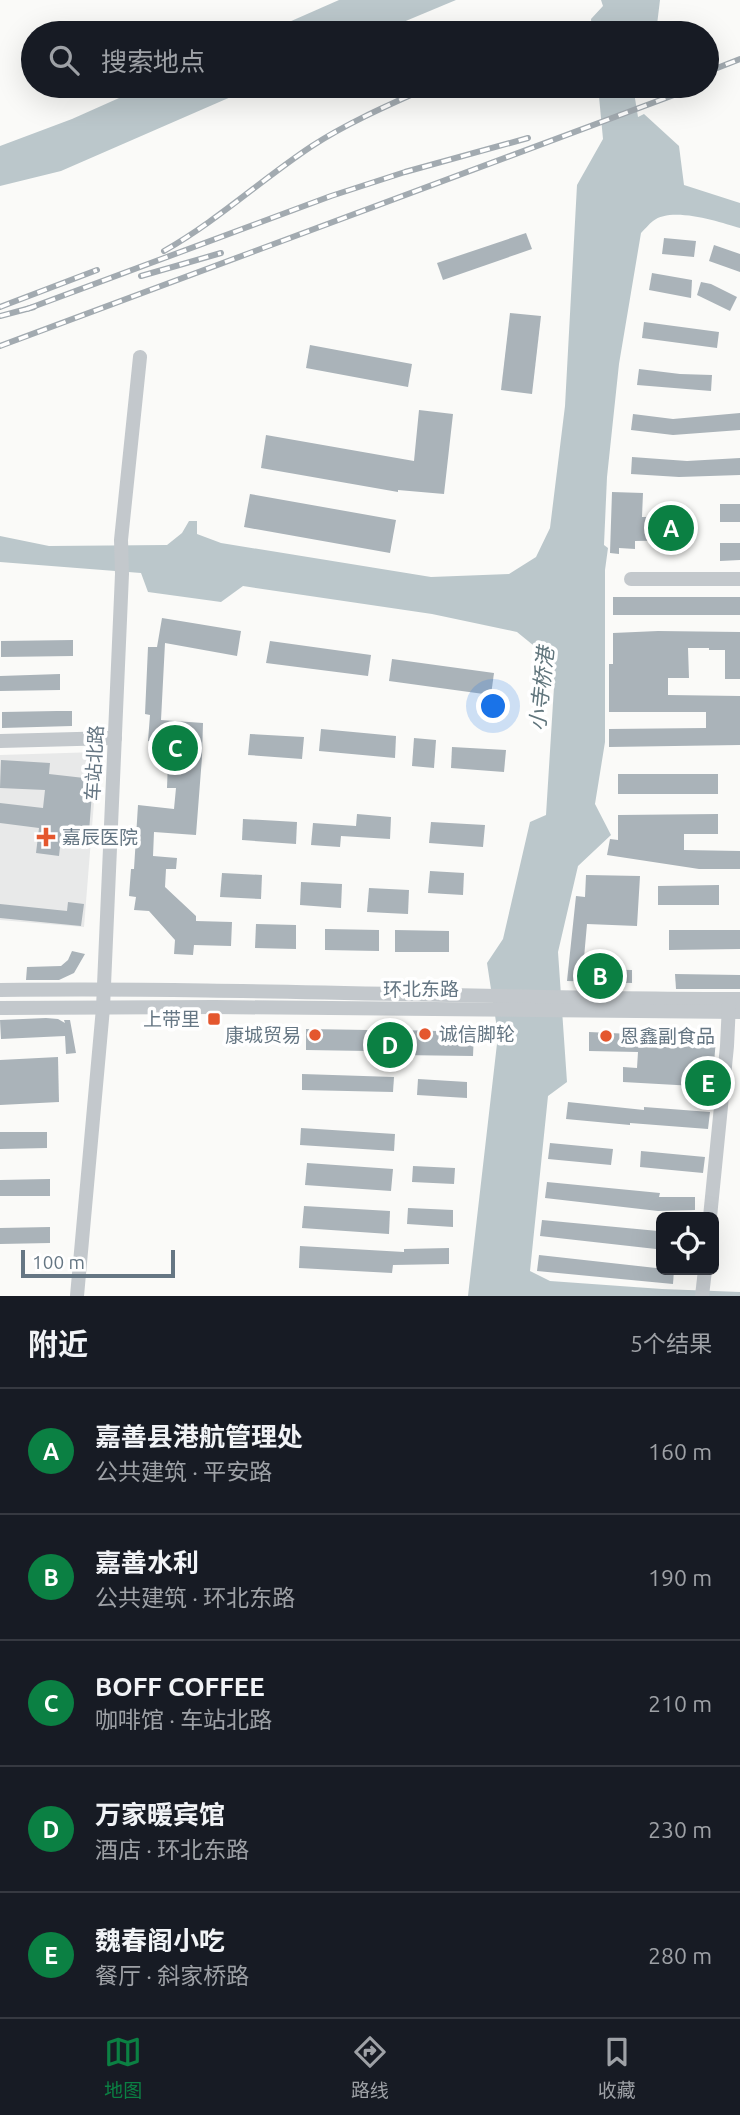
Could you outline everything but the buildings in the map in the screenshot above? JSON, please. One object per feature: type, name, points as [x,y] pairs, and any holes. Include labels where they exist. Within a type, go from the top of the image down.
[{"type":"street","name":"车站北路","points":[[77,1296],[103,1008],[122,574],[121,540],[140,357]]},
{"type":"street","points":[[631,579],[740,579]]},
{"type":"street","points":[[0,741],[115,738]]},
{"type":"street","name":"环北东路","points":[[0,990],[104,989],[465,1002],[735,1005]]},
{"type":"street","name":"环北东路","points":[[0,1008],[465,1002]]},
{"type":"street","points":[[711,1212],[735,1005]]},
{"type":"street","points":[[702,1296],[704,1275]]},
{"type":"shaded area","points":[[339,0],[456,0],[406,21],[291,21]]},
{"type":"shaded area","points":[[601,0],[660,0],[657,21],[591,21],[603,6]]},
{"type":"shaded area","points":[[119,98],[228,98],[61,171],[0,186],[0,146]]},
{"type":"shaded area","points":[[599,98],[635,98],[638,117],[644,114],[679,146],[684,185],[740,203],[740,228],[696,217],[672,215],[653,221],[641,233],[619,364],[607,477],[604,545],[608,548],[605,570],[605,742],[595,804],[611,835],[578,866],[558,952],[567,1082],[548,1096],[530,1271],[550,1281],[740,1292],[740,1296],[468,1296],[498,1035],[487,963],[503,939],[530,822],[546,815],[554,687],[544,654],[517,632],[432,614],[243,586],[221,602],[148,592],[141,573],[0,562],[0,536],[49,546],[167,545],[182,533],[189,521],[197,521],[197,534],[221,543],[431,577],[509,574],[536,557],[550,528],[565,406],[577,185],[603,139]]},
{"type":"shaded area","name":"嘉辰医院","points":[[98,752],[84,927],[0,920],[0,755]]},
{"type":"railway","points":[[719,67],[740,59]]},
{"type":"railway","points":[[164,251],[202,227],[326,137],[405,98]]},
{"type":"railway","points":[[0,346],[666,98]]},
{"type":"railway","points":[[27,309],[331,196],[405,172],[528,138]]},
{"type":"railway","points":[[141,276],[221,253]]},
{"type":"railway","points":[[0,307],[97,270]]},
{"type":"railway","points":[[0,316],[34,307]]},
{"type":"place","name":"嘉善县港航管理处","points":[[671,528]]},
{"type":"place","name":"BOFF COFFEE","points":[[175,748]]},
{"type":"place","name":"嘉辰医院","points":[[46,837]]},
{"type":"place","name":"嘉善水利","points":[[600,976]]},
{"type":"place","name":"上带里","points":[[214,1019]]},
{"type":"place","name":"诚信脚轮","points":[[425,1034]]},
{"type":"place","name":"康城贸易","points":[[315,1035]]},
{"type":"place","name":"恩鑫副食品","points":[[606,1036]]},
{"type":"place","name":"万家暖宾馆","points":[[390,1045]]},
{"type":"place","name":"魏春阁小吃","points":[[708,1083]]},
{"type":"water label","name":"小寺桥港","points":[[542,689]]}]
